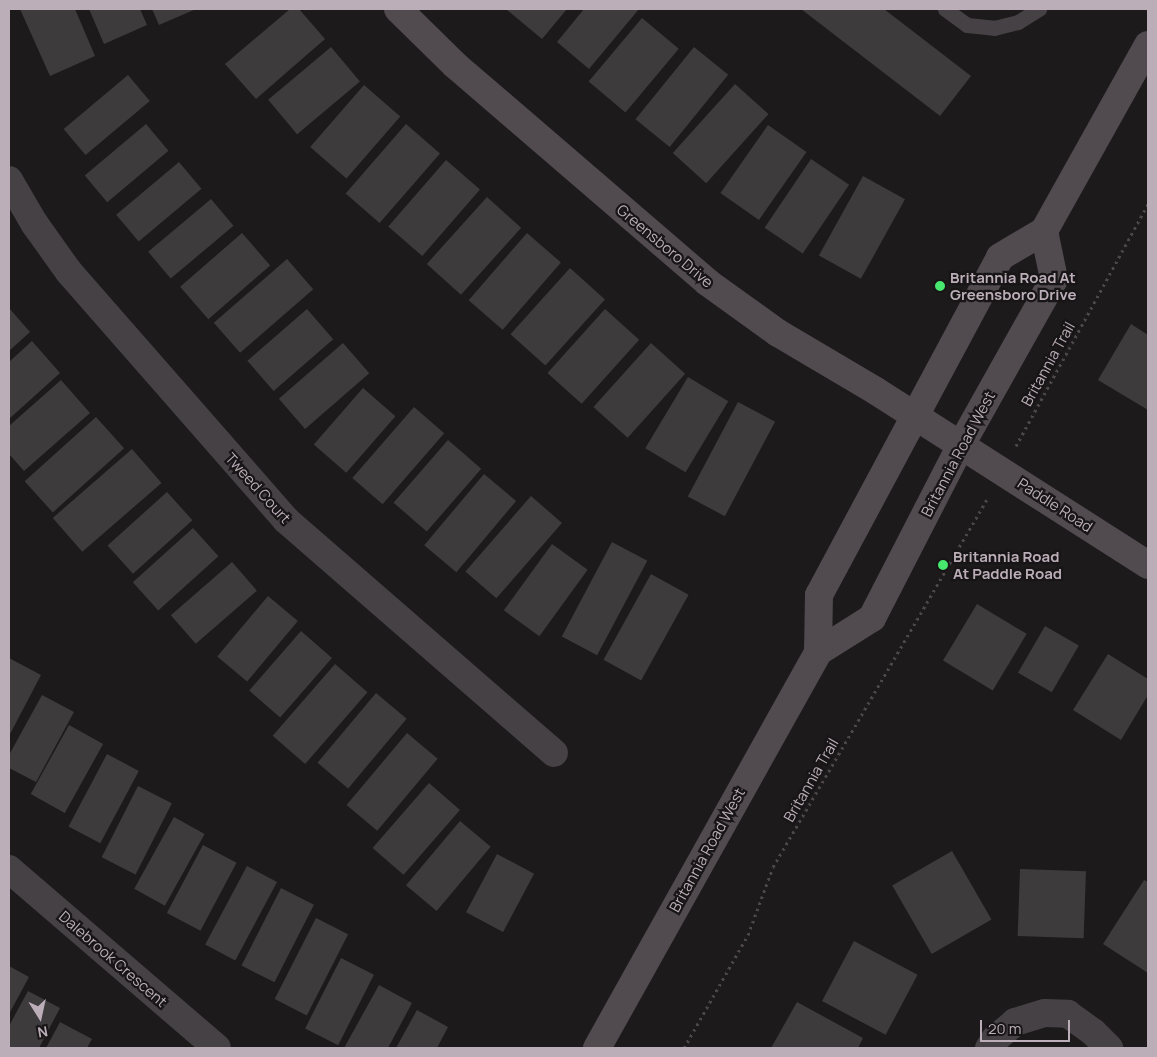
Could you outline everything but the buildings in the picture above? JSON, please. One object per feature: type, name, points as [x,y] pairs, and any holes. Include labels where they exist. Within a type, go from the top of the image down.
[{"type":"main road","name":"Greensboro Drive","points":[[398,9],[455,65],[707,282],[778,333],[961,445]]},
{"type":"main road","points":[[1044,231],[1148,45]]},
{"type":"main road","name":"Britannia Road West","points":[[597,1048],[818,652],[819,595],[1000,256],[1044,231],[1054,279],[961,445],[872,618],[818,652]]},
{"type":"main road","name":"Paddle Road","points":[[961,445],[1148,565]]},
{"type":"street","name":"Tweed Court","points":[[9,180],[34,224],[69,272],[286,520],[554,753]]},
{"type":"street","name":"Dalebrook Crescent","points":[[9,869],[217,1048]]},
{"type":"street","points":[[989,1048],[994,1039],[1015,1022],[1045,1013],[1068,1014],[1093,1032],[1109,1048]]},
{"type":"lane","points":[[945,9],[967,25],[994,28],[1018,22],[1039,9]]},
{"type":"path","name":"Britannia Trail","points":[[1025,430],[1148,204]]},
{"type":"path","name":"Britannia Trail","points":[[684,1048],[748,935],[774,867],[971,529]]},
{"type":"place","name":"Britannia Road At Greensboro Drive","points":[[940,286]]},
{"type":"place","name":"Britannia Road At Paddle Road","points":[[943,565]]}]
